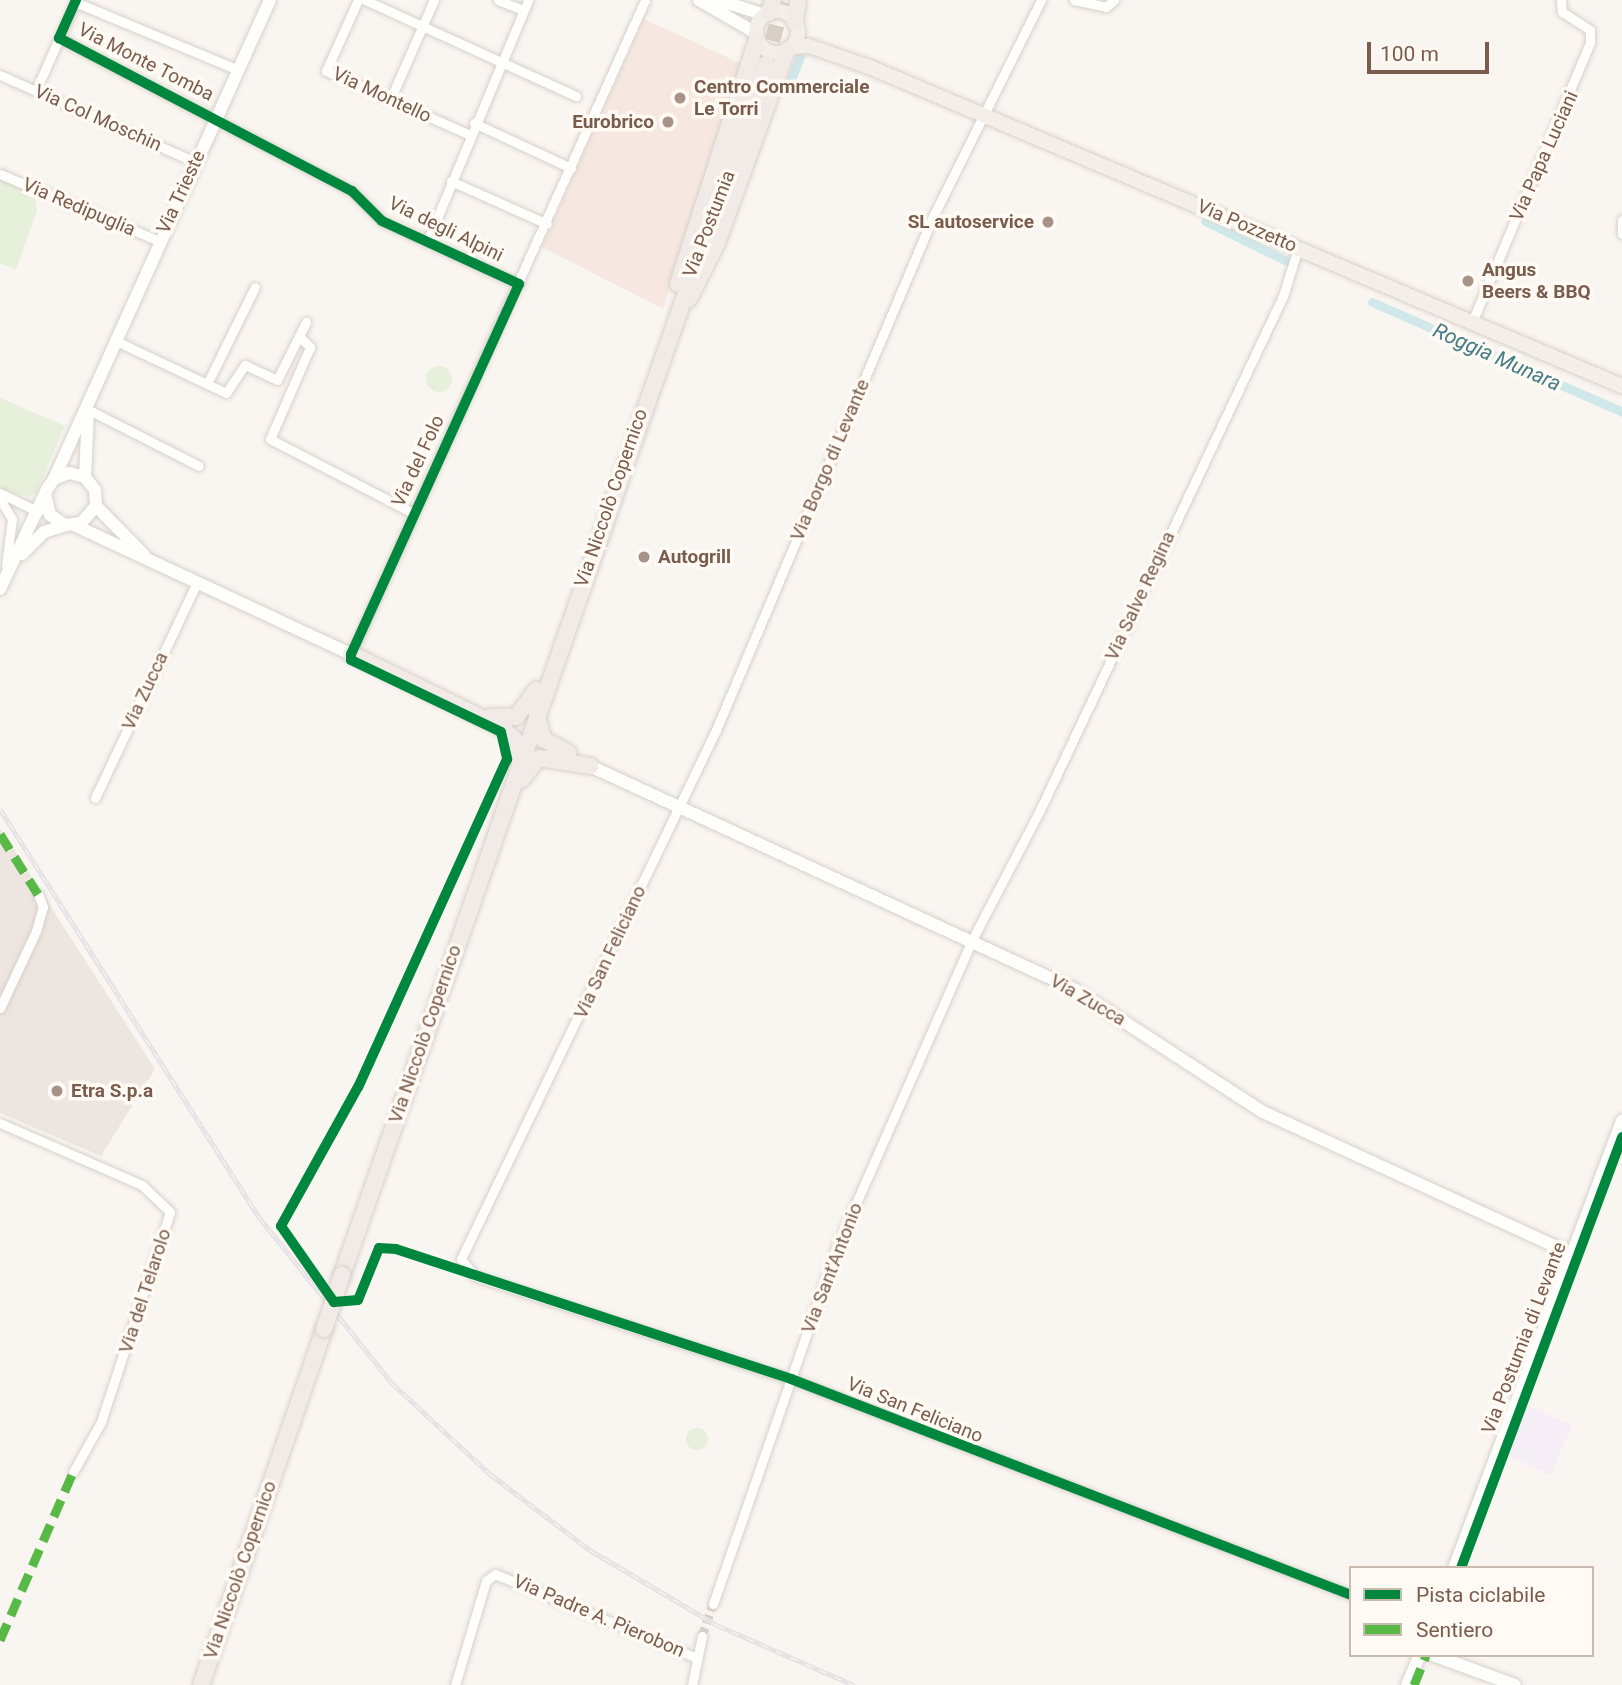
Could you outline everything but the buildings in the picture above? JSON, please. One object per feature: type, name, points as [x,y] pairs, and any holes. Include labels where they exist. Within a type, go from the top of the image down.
[{"type":"highway","points":[[795,23],[798,0]]},
{"type":"highway","points":[[658,360],[686,244],[757,36]]},
{"type":"highway","points":[[658,360],[717,243],[789,49]]},
{"type":"highway","name":"Via Postumia","points":[[650,384],[766,64]]},
{"type":"highway","name":"Via Niccolò Copernico","points":[[201,1685],[650,384]]},
{"type":"highway","points":[[478,713],[506,719],[523,712],[567,625]]},
{"type":"highway","points":[[351,654],[478,713],[512,735],[519,763]]},
{"type":"highway","points":[[539,706],[543,739],[590,766]]},
{"type":"highway","points":[[488,852],[533,761],[556,756],[590,766]]},
{"type":"main road","points":[[769,10],[780,12],[795,23],[789,49],[769,51],[757,36],[769,10]]},
{"type":"main road","name":"Via Pozzetto","points":[[795,23],[872,68]]},
{"type":"main road","name":"Via Pozzetto","points":[[789,49],[809,46],[872,68],[1622,386]]},
{"type":"street","name":"Via Trieste","points":[[1,588],[270,0]]},
{"type":"street","name":"Via Montello","points":[[358,0],[326,71],[468,134]]},
{"type":"street","points":[[365,0],[501,59],[576,96]]},
{"type":"street","points":[[390,100],[434,0]]},
{"type":"street","points":[[498,0],[523,10]]},
{"type":"street","points":[[427,242],[468,134],[528,0]]},
{"type":"street","name":"Via del Folo","points":[[351,654],[547,224],[645,0]]},
{"type":"street","name":"Via Borgo di Levante","points":[[678,805],[981,114],[1041,0]]},
{"type":"street","points":[[1074,0],[1106,7],[1114,0]]},
{"type":"street","name":"Via Papa Luciani","points":[[1472,322],[1590,42],[1590,30],[1562,12],[1561,0]]},
{"type":"street","points":[[36,90],[75,1],[238,70]]},
{"type":"street","points":[[709,1],[769,10]]},
{"type":"street","points":[[709,1],[757,36]]},
{"type":"street","name":"Via Monte Tomba","points":[[59,38],[216,118]]},
{"type":"street","name":"Via Col Moschin","points":[[0,75],[195,162]]},
{"type":"street","name":"Via degli Alpini","points":[[216,118],[352,191],[382,221],[519,284]]},
{"type":"street","points":[[474,123],[572,168]]},
{"type":"street","name":"Via Redipuglia","points":[[0,174],[159,241]]},
{"type":"street","points":[[451,181],[547,224]]},
{"type":"street","points":[[1622,220],[1622,234]]},
{"type":"street","name":"Via Salve Regina","points":[[972,940],[1283,296],[1298,247]]},
{"type":"street","points":[[207,384],[255,287]]},
{"type":"street","points":[[114,340],[227,393],[245,365],[275,381],[306,322]]},
{"type":"street","points":[[299,336],[310,347],[270,439],[413,513]]},
{"type":"street","name":"Via Trieste","points":[[85,477],[93,385]]},
{"type":"street","points":[[89,410],[199,466]]},
{"type":"street","points":[[0,493],[30,501],[69,473],[85,477],[96,506],[155,565]]},
{"type":"street","points":[[49,488],[64,524]]},
{"type":"street","points":[[0,493],[351,654]]},
{"type":"street","points":[[0,499],[12,519],[13,539],[1,588]]},
{"type":"street","points":[[1,588],[27,546],[96,506]]},
{"type":"street","name":"Via Zucca","points":[[95,798],[196,584]]},
{"type":"street","name":"Via Zucca","points":[[590,766],[1074,989],[1263,1112],[1574,1255]]},
{"type":"street","name":"Via San Feliciano","points":[[678,805],[461,1259],[475,1276],[792,1379],[1349,1594]]},
{"type":"street","points":[[0,1008],[36,931],[43,907],[38,894]]},
{"type":"street","name":"Via Sant'Antonio","points":[[713,1604],[838,1244],[972,940]]},
{"type":"street","name":"Via Postumia di Levante","points":[[1455,1566],[1574,1255],[1622,1120]]},
{"type":"street","name":"Via del Telarolo","points":[[0,1123],[142,1185],[170,1212],[101,1422],[73,1472]]},
{"type":"street","name":"Via Padre A. Pierobon","points":[[455,1685],[486,1581],[495,1574],[697,1658]]},
{"type":"street","points":[[692,1685],[702,1636]]},
{"type":"street","points":[[1407,1685],[1419,1657]]},
{"type":"street","points":[[1439,1657],[1516,1685]]},
{"type":"shaded area","points":[[644,19],[742,64],[663,309],[542,247]]},
{"type":"shaded area","points":[[0,828],[155,1069],[101,1156],[0,1113]]},
{"type":"shaded area","points":[[1525,1405],[1572,1425],[1551,1475],[1504,1455]]},
{"type":"green space","points":[[0,179],[35,195],[37,211],[16,269],[0,263]]},
{"type":"green space","points":[[439,366],[448,370],[452,379],[448,388],[439,392],[430,388],[426,379],[430,370]]},
{"type":"green space","points":[[0,398],[65,426],[36,493],[28,497],[0,488]]},
{"type":"green space","points":[[697,1428],[705,1431],[708,1439],[705,1447],[697,1450],[689,1447],[686,1439],[689,1431]]},
{"type":"waterway","name":"Roggia Munara","points":[[791,80],[801,54]]},
{"type":"waterway","name":"Roggia Munara","points":[[1205,221],[1287,261]]},
{"type":"waterway","name":"Roggia Munara","points":[[1372,302],[1622,412]]},
{"type":"tunnel","points":[[766,64],[783,1]]},
{"type":"tunnel","points":[[702,1636],[713,1604]]},
{"type":"railway","points":[[0,809],[259,1217],[392,1383],[490,1474],[590,1550],[717,1625],[854,1685]]},
{"type":"marked path","points":[[0,834],[38,894]]},
{"type":"marked path","points":[[0,1640],[73,1472]]},
{"type":"marked path","points":[[1414,1685],[1425,1657]]},
{"type":"cycle path","points":[[76,0],[59,38],[352,191],[382,221],[519,284],[351,654],[351,660],[501,732],[507,759],[358,1087],[281,1226],[334,1302],[358,1300],[379,1248],[396,1249],[791,1379],[1349,1594]]},
{"type":"cycle path","points":[[1462,1566],[1622,1137]]},
{"type":"place","name":"Centro Commerciale Le Torri","points":[[680,98]]},
{"type":"place","name":"Eurobrico","points":[[668,122]]},
{"type":"place","name":"SL autoservice","points":[[1048,222]]},
{"type":"place","name":"Angus Beers & BBQ","points":[[1468,281]]},
{"type":"place","name":"Autogrill","points":[[644,557]]},
{"type":"place","name":"Etra S.p.a","points":[[57,1091]]}]
